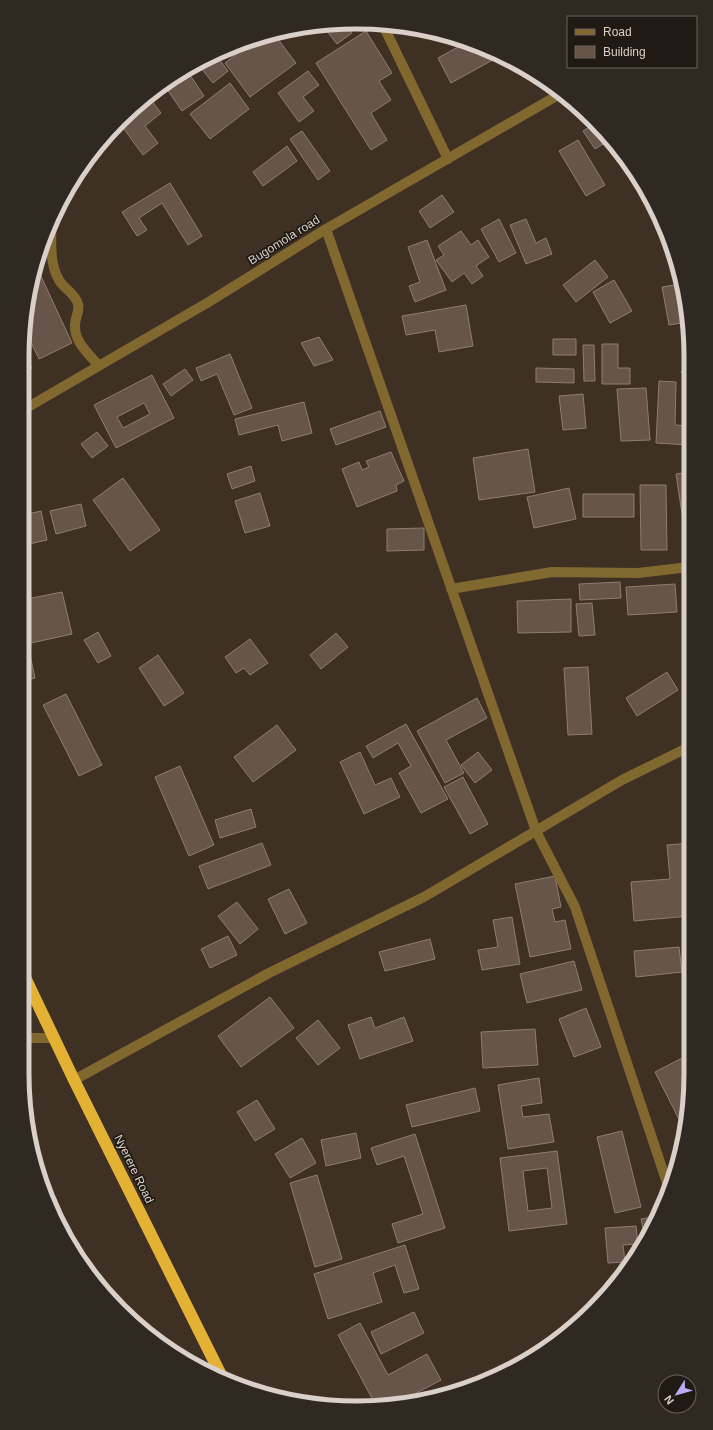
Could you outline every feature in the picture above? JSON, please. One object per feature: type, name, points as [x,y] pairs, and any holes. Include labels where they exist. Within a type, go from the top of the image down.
[{"type":"highway","name":"Nyerere Road","points":[[29,986],[217,1370]]},
{"type":"street","points":[[386,31],[448,159]]},
{"type":"street","name":"Bugomola road","points":[[29,407],[207,304],[326,229],[555,97]]},
{"type":"street","points":[[326,229],[536,831],[575,907],[666,1181]]},
{"type":"street","points":[[51,238],[54,267],[58,279],[72,293],[78,302],[79,308],[75,324],[76,336],[99,366]]},
{"type":"street","points":[[451,589],[552,572],[638,573],[684,568]]},
{"type":"street","points":[[74,1080],[269,973],[424,896],[622,780],[684,749]]},
{"type":"street","points":[[29,1038],[54,1038]]},
{"type":"building","points":[[349,29],[352,33],[337,44],[327,31]]},
{"type":"building","points":[[366,31],[392,73],[379,81],[391,100],[371,113],[387,140],[371,150],[316,63]]},
{"type":"building","points":[[278,39],[296,63],[250,97],[225,63],[243,49]]},
{"type":"building","points":[[461,46],[494,59],[451,83],[438,58]]},
{"type":"building","points":[[219,60],[228,71],[213,83],[201,69]]},
{"type":"building","points":[[308,71],[319,85],[303,97],[314,111],[299,122],[278,93]]},
{"type":"building","points":[[190,75],[204,96],[182,111],[167,90]]},
{"type":"building","points":[[230,83],[249,109],[210,139],[190,114]]},
{"type":"building","points":[[152,101],[161,113],[145,126],[158,143],[143,155],[123,127]]},
{"type":"building","points":[[590,127],[605,143],[595,149],[583,131]]},
{"type":"building","points":[[302,131],[330,171],[318,180],[290,139]]},
{"type":"building","points":[[578,140],[605,185],[586,196],[559,151]]},
{"type":"building","points":[[287,146],[297,161],[263,186],[253,172]]},
{"type":"building","points":[[170,183],[202,236],[188,245],[162,203],[139,218],[147,230],[137,236],[122,212]]},
{"type":"building","points":[[442,195],[454,212],[430,228],[419,211]]},
{"type":"building","points":[[499,219],[516,253],[499,262],[481,229]]},
{"type":"building","points":[[526,219],[536,243],[546,238],[552,254],[526,264],[510,225]]},
{"type":"building","points":[[461,231],[471,245],[478,240],[489,257],[476,266],[483,276],[472,284],[464,273],[452,282],[436,260],[444,255],[438,246]]},
{"type":"building","points":[[427,240],[446,290],[415,302],[409,286],[420,282],[408,247]]},
{"type":"building","points":[[595,260],[608,277],[576,302],[563,285]]},
{"type":"building","points":[[39,274],[72,343],[39,359],[30,340],[35,293]]},
{"type":"building","points":[[614,280],[632,311],[610,323],[593,292]]},
{"type":"building","points":[[676,285],[682,323],[669,325],[662,287]]},
{"type":"building","points":[[466,305],[473,346],[439,352],[435,330],[406,335],[402,316]]},
{"type":"building","points":[[319,337],[333,360],[314,366],[301,343]]},
{"type":"building","points":[[553,339],[576,339],[576,355],[553,355]]},
{"type":"building","points":[[602,344],[618,344],[618,368],[630,368],[630,384],[602,384]]},
{"type":"building","points":[[583,345],[594,345],[595,381],[584,381]]},
{"type":"building","points":[[230,354],[252,408],[234,415],[217,374],[201,381],[196,368]]},
{"type":"building","points":[[29,363],[32,368],[29,370]]},
{"type":"building","points":[[536,368],[574,369],[574,383],[536,382]]},
{"type":"building","points":[[185,369],[193,380],[171,396],[163,384]]},
{"type":"building","points":[[684,370],[684,377],[681,372]]},
{"type":"building","points":[[152,375],[174,418],[116,448],[94,405]],"holes":[[[144,403],[150,414],[123,428],[117,417]]]},
{"type":"building","points":[[659,381],[676,382],[675,425],[684,426],[684,445],[656,443]]},
{"type":"building","points":[[646,388],[650,440],[621,441],[617,389]]},
{"type":"building","points":[[583,394],[586,428],[563,430],[559,396]]},
{"type":"building","points":[[304,402],[312,433],[282,441],[278,425],[239,435],[235,419]]},
{"type":"building","points":[[380,411],[386,427],[336,445],[330,429]]},
{"type":"building","points":[[97,432],[108,446],[92,458],[81,444]]},
{"type":"building","points":[[528,449],[535,492],[479,500],[473,458]]},
{"type":"building","points":[[391,452],[404,481],[396,485],[397,491],[357,507],[342,469],[359,462],[362,470],[369,467],[366,461]]},
{"type":"building","points":[[251,466],[255,481],[232,489],[227,474]]},
{"type":"building","points":[[684,473],[684,527],[676,474]]},
{"type":"building","points":[[123,478],[160,530],[130,551],[93,500]]},
{"type":"building","points":[[640,485],[666,485],[667,550],[641,550]]},
{"type":"building","points":[[569,488],[576,519],[534,528],[527,497]]},
{"type":"building","points":[[260,493],[270,526],[245,533],[235,501]]},
{"type":"building","points":[[583,494],[634,494],[634,517],[583,517]]},
{"type":"building","points":[[81,504],[86,526],[56,534],[50,511]]},
{"type":"building","points":[[41,511],[47,540],[29,544],[29,514]]},
{"type":"building","points":[[424,528],[424,550],[387,551],[387,529]]},
{"type":"building","points":[[620,582],[621,598],[580,600],[579,584]]},
{"type":"building","points":[[675,584],[677,612],[628,615],[626,587]]},
{"type":"building","points":[[62,592],[72,634],[29,643],[29,599]]},
{"type":"building","points":[[571,599],[571,632],[518,633],[517,601]]},
{"type":"building","points":[[592,603],[595,635],[579,636],[576,604]]},
{"type":"building","points":[[98,632],[111,656],[98,663],[84,640]]},
{"type":"building","points":[[336,633],[348,647],[321,669],[310,655]]},
{"type":"building","points":[[250,639],[268,663],[250,675],[244,668],[236,673],[225,657]]},
{"type":"building","points":[[29,650],[35,678],[29,679]]},
{"type":"building","points":[[158,655],[184,693],[164,706],[139,668]]},
{"type":"building","points":[[588,667],[592,734],[568,735],[564,668]]},
{"type":"building","points":[[667,672],[678,690],[637,716],[626,698]]},
{"type":"building","points":[[66,694],[102,765],[79,776],[43,705]]},
{"type":"building","points":[[477,698],[487,718],[446,740],[464,773],[445,783],[417,731]]},
{"type":"building","points":[[406,724],[448,799],[421,813],[399,773],[411,766],[398,743],[373,758],[366,746]]},
{"type":"building","points":[[277,725],[296,750],[253,782],[234,757]]},
{"type":"building","points":[[360,752],[375,785],[391,778],[400,797],[364,814],[340,762]]},
{"type":"building","points":[[478,752],[492,770],[475,783],[461,765]]},
{"type":"building","points":[[180,766],[214,845],[189,856],[155,777]]},
{"type":"building","points":[[463,777],[488,824],[470,834],[444,787]]},
{"type":"building","points":[[251,809],[256,827],[220,838],[215,820]]},
{"type":"building","points":[[262,843],[271,865],[208,889],[199,866]]},
{"type":"building","points":[[684,844],[684,917],[634,921],[631,882],[670,879],[667,845]]},
{"type":"building","points":[[555,876],[561,907],[552,909],[555,922],[565,920],[571,949],[530,957],[515,884]]},
{"type":"building","points":[[289,889],[307,923],[285,934],[268,899]]},
{"type":"building","points":[[237,902],[258,929],[240,944],[218,916]]},
{"type":"building","points":[[512,917],[520,964],[482,970],[478,950],[498,947],[493,920]]},
{"type":"building","points":[[228,936],[237,955],[210,968],[201,949]]},
{"type":"building","points":[[430,939],[435,959],[385,971],[379,952]]},
{"type":"building","points":[[679,947],[682,972],[636,977],[634,951]]},
{"type":"building","points":[[574,961],[582,990],[527,1003],[520,974]]},
{"type":"building","points":[[270,997],[294,1028],[241,1067],[218,1036]]},
{"type":"building","points":[[586,1008],[601,1047],[574,1057],[559,1019]]},
{"type":"building","points":[[371,1017],[375,1028],[404,1017],[413,1041],[360,1059],[348,1025]]},
{"type":"building","points":[[318,1020],[340,1048],[318,1065],[296,1038]]},
{"type":"building","points":[[535,1029],[538,1065],[483,1068],[481,1032]]},
{"type":"building","points":[[684,1057],[683,1095],[680,1122],[655,1072]]},
{"type":"building","points":[[539,1078],[542,1103],[521,1106],[523,1117],[549,1114],[554,1142],[508,1149],[498,1085]]},
{"type":"building","points":[[475,1088],[480,1111],[412,1127],[406,1105]]},
{"type":"building","points":[[257,1100],[275,1129],[255,1141],[237,1112]]},
{"type":"building","points":[[622,1131],[641,1207],[615,1213],[597,1137]]},
{"type":"building","points":[[356,1133],[361,1158],[326,1166],[321,1140]]},
{"type":"building","points":[[415,1134],[445,1228],[398,1243],[392,1224],[423,1214],[404,1156],[377,1165],[371,1148]]},
{"type":"building","points":[[302,1138],[316,1163],[290,1178],[275,1154]]},
{"type":"building","points":[[557,1151],[567,1224],[509,1231],[500,1158]],"holes":[[[547,1168],[552,1208],[528,1211],[523,1171]]]},
{"type":"building","points":[[317,1175],[342,1259],[315,1267],[290,1183]]},
{"type":"building","points":[[650,1217],[643,1230],[641,1219]]},
{"type":"building","points":[[636,1226],[638,1241],[636,1244],[623,1245],[624,1262],[608,1263],[605,1228]]},
{"type":"building","points":[[405,1245],[419,1289],[404,1293],[395,1265],[373,1273],[382,1302],[328,1319],[314,1274]]},
{"type":"building","points":[[414,1312],[424,1333],[381,1354],[371,1332]]},
{"type":"building","points":[[360,1323],[388,1375],[427,1354],[441,1380],[410,1396],[373,1400],[338,1335]]}]
